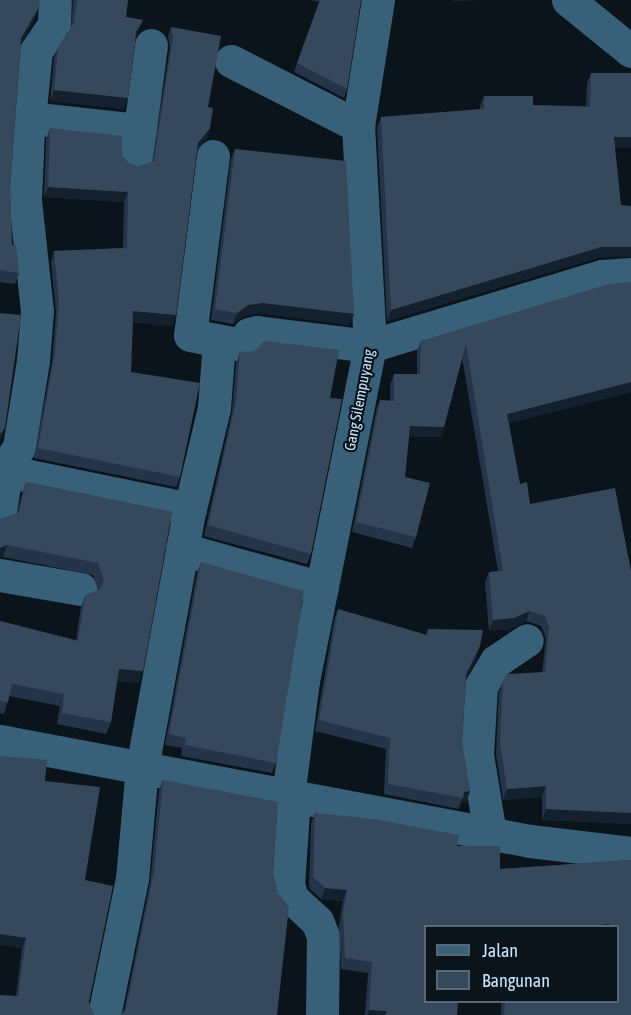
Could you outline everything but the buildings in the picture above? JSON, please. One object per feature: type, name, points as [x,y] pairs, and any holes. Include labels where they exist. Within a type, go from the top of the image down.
[{"type":"street","points":[[0,512],[2,468],[10,461],[19,447],[33,361],[37,311],[12,200],[29,118],[36,51],[54,24],[55,0]]},
{"type":"street","name":"Gang Silempuyang","points":[[322,1015],[323,936],[317,921],[292,898],[288,884],[291,796],[303,681],[370,346],[358,126],[378,0]]},
{"type":"street","points":[[568,0],[631,51]]},
{"type":"street","points":[[29,118],[138,145],[151,45]]},
{"type":"street","points":[[231,61],[358,126]]},
{"type":"street","points":[[213,156],[190,335],[242,345],[249,334],[257,332],[370,346],[602,276],[631,274]]},
{"type":"street","points":[[104,1015],[132,879],[142,768],[190,509],[214,408],[219,341]]},
{"type":"street","points":[[2,468],[190,509]]},
{"type":"street","points":[[182,549],[322,588]]},
{"type":"street","points":[[0,575],[81,589]]},
{"type":"street","points":[[489,834],[477,755],[481,686],[496,661],[527,640]]},
{"type":"street","points":[[0,741],[489,834],[631,854]]}]
